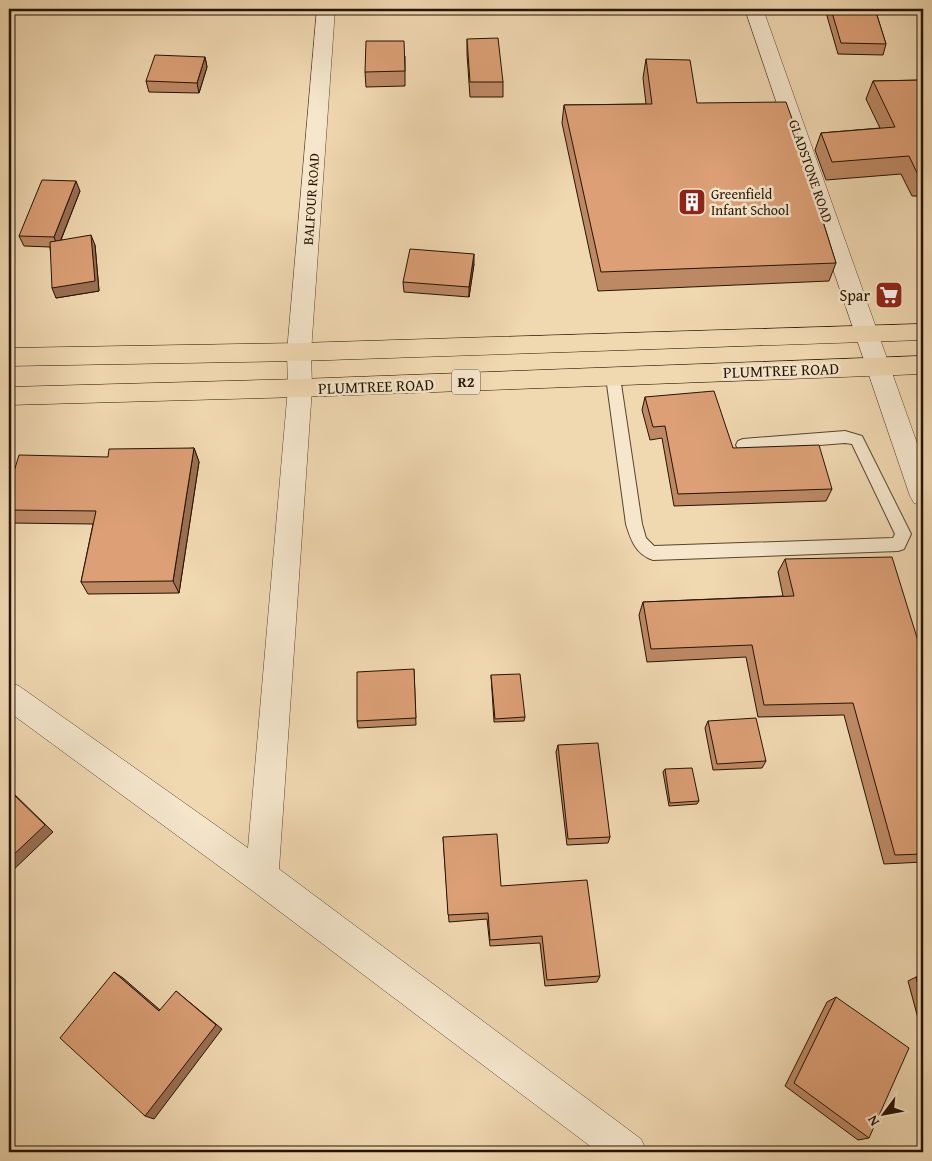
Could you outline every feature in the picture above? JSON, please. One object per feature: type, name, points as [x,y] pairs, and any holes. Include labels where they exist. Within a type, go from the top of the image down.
[{"type":"highway","name":"PLUMTREE ROAD","points":[[9,357],[299,352],[923,332]]},
{"type":"highway","name":"PLUMTREE ROAD","points":[[9,396],[300,388],[923,365]]},
{"type":"street","name":"BALFOUR ROAD","points":[[262,877],[300,388],[299,352],[326,9]]},
{"type":"street","name":"GLADSTONE ROAD","points":[[754,9],[923,496]]},
{"type":"street","points":[[9,695],[262,877],[628,1152]]},
{"type":"lane","points":[[613,377],[634,524],[638,539],[645,550],[653,552],[898,544],[903,534],[857,440],[845,437],[743,445]]},
{"type":"building","points":[[831,9],[875,9],[886,44],[841,43]]},
{"type":"building","points":[[498,38],[503,82],[470,82],[467,39]]},
{"type":"building","points":[[366,41],[404,41],[405,71],[365,72]]},
{"type":"building","points":[[155,55],[205,57],[197,83],[146,81]]},
{"type":"building","name":"Greenfield Infant School","points":[[646,59],[690,60],[697,103],[786,102],[808,163],[805,164],[836,263],[601,272],[564,105],[652,104]]},
{"type":"building","points":[[923,80],[923,179],[920,179],[909,156],[832,162],[821,133],[895,127],[873,81]]},
{"type":"building","points":[[42,180],[76,181],[54,237],[19,236]]},
{"type":"building","points":[[91,235],[95,281],[52,288],[50,242]]},
{"type":"building","points":[[410,249],[474,254],[469,287],[403,282]]},
{"type":"building","points":[[714,391],[733,448],[819,445],[832,489],[678,494],[665,426],[653,427],[645,397]]},
{"type":"building","points":[[194,448],[173,581],[81,582],[96,511],[9,510],[9,488],[19,455],[108,457],[109,449]]},
{"type":"building","points":[[892,557],[923,657],[923,854],[895,855],[853,703],[764,705],[752,645],[651,649],[643,602],[794,596],[785,559]]},
{"type":"building","points":[[414,669],[416,718],[357,721],[357,672]]},
{"type":"building","points":[[520,674],[525,717],[495,719],[491,675]]},
{"type":"building","points":[[756,718],[766,761],[717,764],[708,721]]},
{"type":"building","points":[[598,743],[610,837],[568,839],[558,745]]},
{"type":"building","points":[[692,768],[699,801],[670,803],[665,769]]},
{"type":"building","points":[[9,790],[45,825],[9,859]]},
{"type":"building","points":[[497,834],[501,886],[587,880],[600,976],[547,980],[542,936],[490,940],[488,913],[448,915],[443,837]]},
{"type":"building","points":[[114,972],[159,1011],[176,991],[216,1025],[145,1116],[60,1038]]},
{"type":"building","points":[[916,977],[923,977],[923,1005]]},
{"type":"building","points":[[836,997],[909,1048],[869,1138],[794,1083]]},
{"type":"place","name":"Greenfield Infant School","points":[[692,202]]},
{"type":"place","name":"Spar","points":[[889,295]]}]
